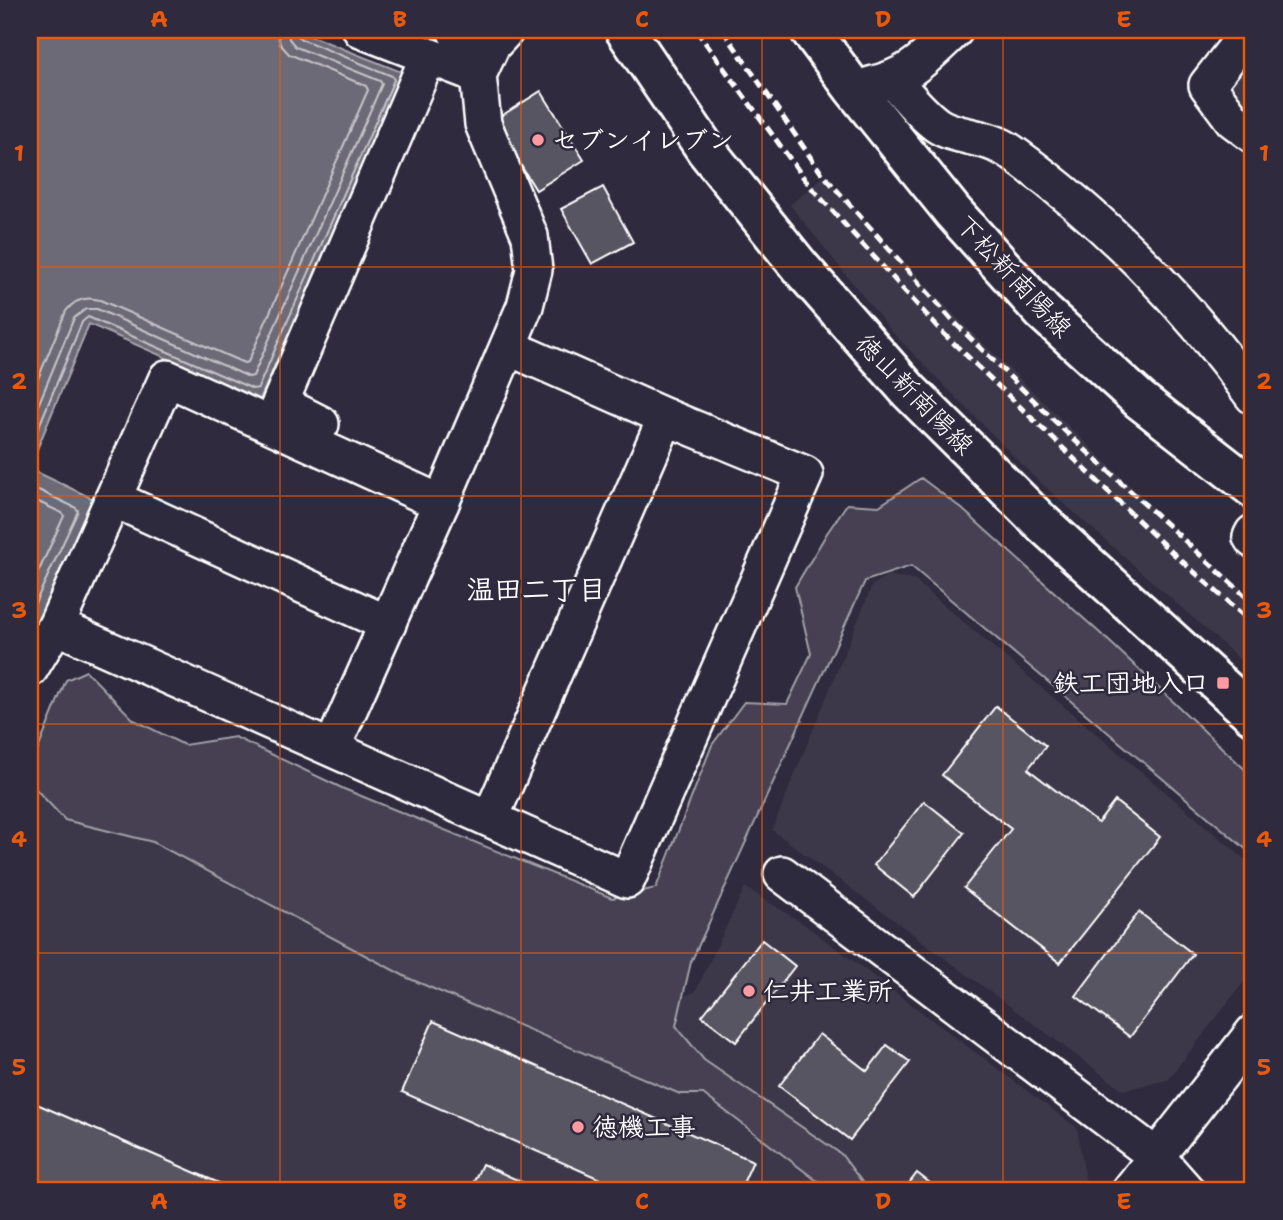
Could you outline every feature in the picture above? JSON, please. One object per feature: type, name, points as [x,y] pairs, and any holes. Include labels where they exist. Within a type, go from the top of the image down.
[{"type":"main road","name":"徳山新南陽線","points":[[625,30],[706,150],[800,267],[909,391],[1041,522],[1253,715]]},
{"type":"main road","name":"下松新南陽線","points":[[810,30],[853,89],[953,212],[1044,312],[1140,400],[1253,488]]},
{"type":"street","points":[[361,30],[478,75]]},
{"type":"street","points":[[332,748],[508,347],[525,306],[534,270],[530,236],[483,124],[478,75],[455,30]]},
{"type":"street","points":[[478,75],[492,45],[506,30]]},
{"type":"street","points":[[853,89],[892,79],[912,70],[955,30]]},
{"type":"street","points":[[1250,30],[1207,85],[1233,120],[1253,135]]},
{"type":"street","points":[[335,453],[342,435],[280,404],[428,57]]},
{"type":"street","points":[[892,79],[938,125],[1002,145],[1043,175],[1111,233],[1231,364],[1253,396]]},
{"type":"street","points":[[55,626],[627,880],[805,474],[666,417],[508,347]]},
{"type":"street","points":[[30,669],[55,626],[167,378],[441,502]]},
{"type":"street","points":[[490,819],[666,417]]},
{"type":"street","points":[[114,499],[388,624]]},
{"type":"street","points":[[1253,533],[1253,540]]},
{"type":"street","points":[[782,874],[1156,1156],[1186,1190]]},
{"type":"street","points":[[1130,1190],[1253,1033]]},
{"type":"shaded area","points":[[1253,46],[1253,117],[1221,85]]},
{"type":"shaded area","points":[[824,176],[961,322],[1178,532],[1253,598],[1253,671],[1034,477],[892,332],[790,205]]},
{"type":"shaded area","points":[[921,478],[961,508],[1111,643],[1253,777],[1253,855],[911,566],[865,581],[691,962],[676,1026],[704,1060],[841,1154],[868,1190],[829,1190],[703,1094],[680,1094],[408,978],[153,842],[65,820],[30,783],[30,769],[66,680],[86,671],[134,720],[184,745],[235,737],[344,789],[612,898],[656,888],[712,745],[744,702],[787,704],[811,654],[795,587],[827,533],[847,504],[879,506]]},
{"type":"shaded area","points":[[888,575],[914,580],[1253,866],[1253,970],[1168,1080],[1123,1090],[772,830],[872,586]]},
{"type":"shaded area","points":[[30,730],[678,998],[695,992],[745,887],[805,925],[1077,1128],[1087,1190],[30,1190]]},
{"type":"water","points":[[30,30],[296,30],[404,73],[260,399],[89,324],[30,466]]},
{"type":"water","points":[[30,469],[100,502],[30,651]]},
{"type":"building","name":"セブンイレブン","points":[[541,91],[584,160],[536,190],[493,121]]},
{"type":"building","points":[[603,187],[633,242],[592,264],[561,209]]},
{"type":"building","points":[[996,706],[1046,746],[1028,769],[1098,823],[1115,801],[1160,837],[1060,963],[964,888],[1011,829],[942,775]]},
{"type":"building","points":[[924,801],[964,833],[914,897],[874,865]]},
{"type":"building","points":[[1139,912],[1193,954],[1130,1037],[1076,996]]},
{"type":"building","name":"仁井工業所","points":[[762,940],[795,966],[736,1042],[702,1016]]},
{"type":"building","name":"徳機工事","points":[[433,1021],[753,1161],[740,1190],[625,1190],[402,1092]]},
{"type":"building","points":[[819,1034],[867,1071],[887,1045],[910,1062],[850,1140],[779,1086]]},
{"type":"building","points":[[30,1101],[235,1190],[30,1190]]},
{"type":"building","points":[[482,1164],[539,1190],[470,1190]]},
{"type":"building","points":[[917,1173],[939,1190],[904,1190]]},
{"type":"railway","points":[[696,30],[809,185],[941,331],[1166,547],[1253,624]]},
{"type":"railway","points":[[723,30],[820,171],[952,320],[1069,435],[1253,603]]},
{"type":"place","name":"セブンイレブン","points":[[538,140]]},
{"type":"place","name":"鉄工団地入口","points":[[1223,683]]},
{"type":"place","name":"仁井工業所","points":[[749,991]]},
{"type":"place","name":"徳機工事","points":[[578,1127]]},
{"type":"district","name":"温田二丁目","points":[[536,589]]}]
